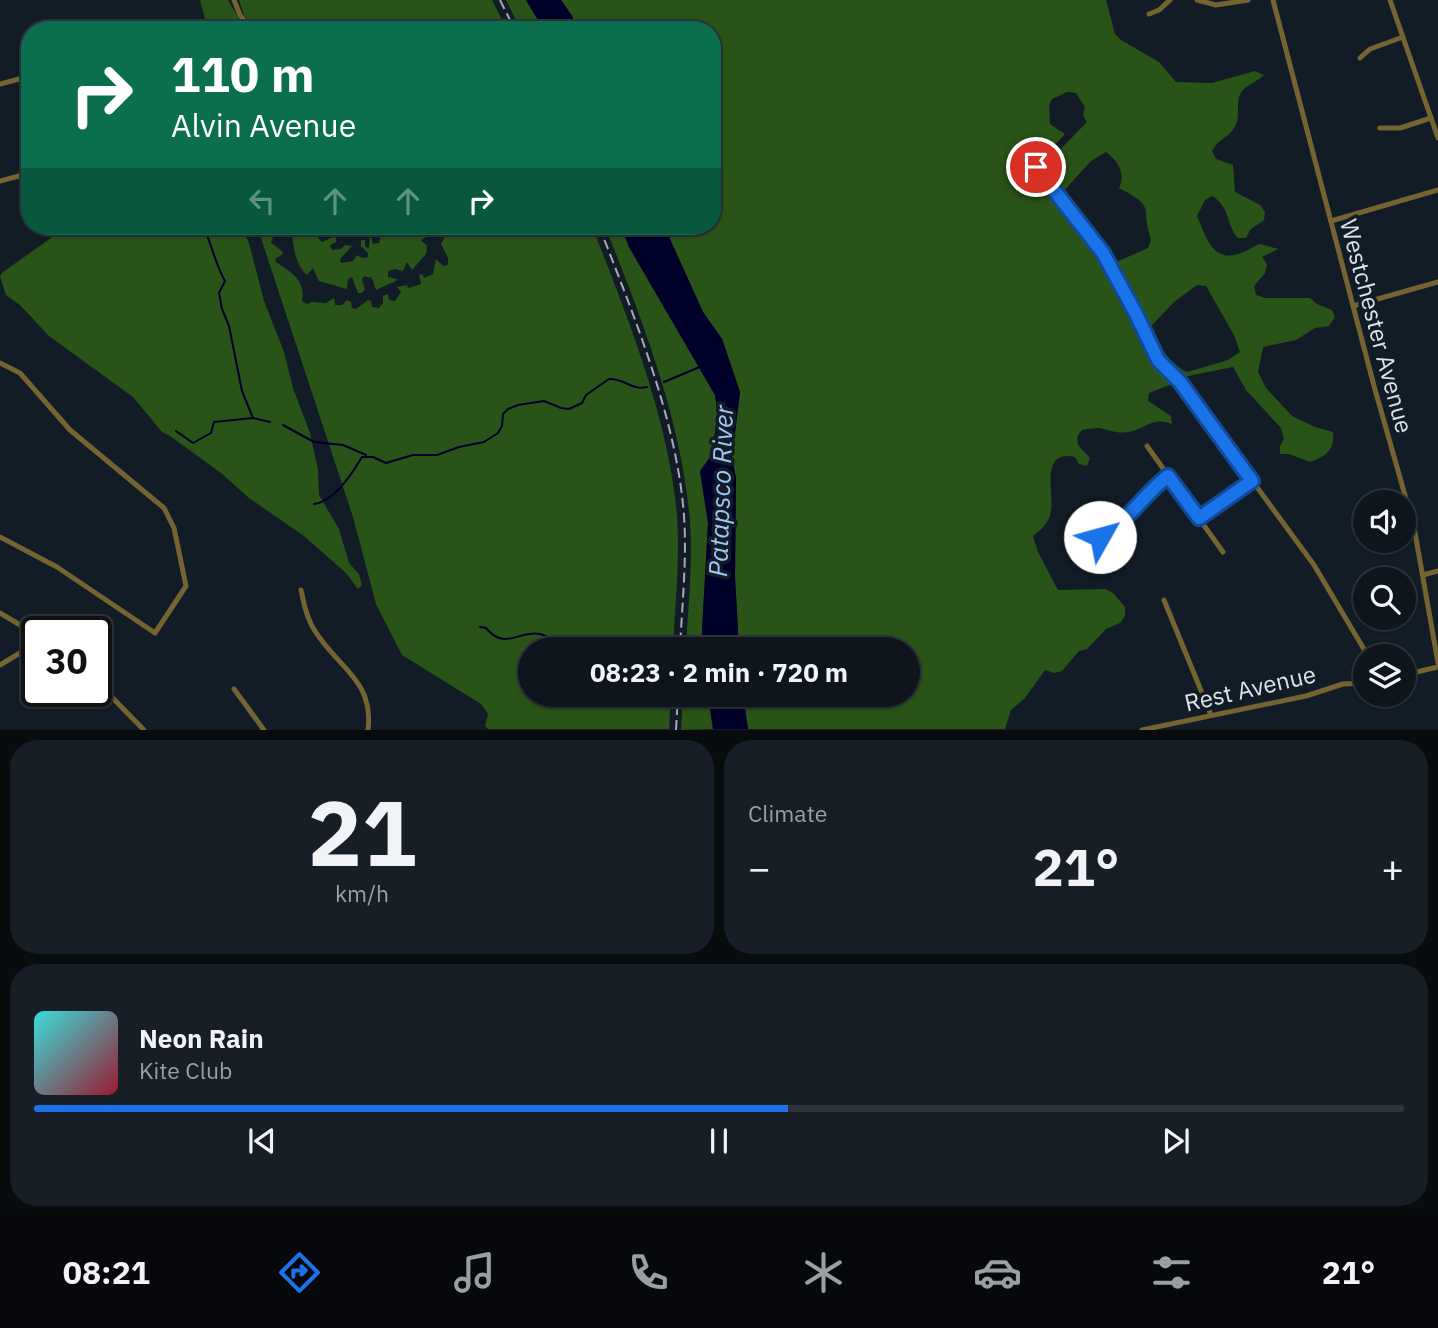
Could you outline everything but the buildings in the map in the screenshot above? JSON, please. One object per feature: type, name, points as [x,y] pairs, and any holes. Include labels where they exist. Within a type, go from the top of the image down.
[{"type":"street","points":[[234,0],[245,21]]},
{"type":"street","points":[[1149,14],[1160,10],[1170,0]]},
{"type":"street","points":[[1197,0],[1226,5],[1248,0]]},
{"type":"street","name":"Westchester Avenue","points":[[1273,0],[1405,492],[1423,575],[1438,665]]},
{"type":"street","points":[[1390,0],[1438,138]]},
{"type":"street","points":[[1360,58],[1370,49],[1403,37]]},
{"type":"street","points":[[0,84],[21,78]]},
{"type":"street","points":[[1380,128],[1393,130],[1431,118]]},
{"type":"street","points":[[1036,167],[1103,253],[1158,360],[1180,382],[1314,565],[1361,644]]},
{"type":"street","points":[[0,181],[21,175]]},
{"type":"street","points":[[1331,220],[1438,190]]},
{"type":"street","points":[[1353,306],[1438,282]]},
{"type":"street","points":[[0,363],[20,373],[70,430],[158,501],[170,517],[186,574],[186,586],[155,633],[57,567],[0,537]]},
{"type":"street","points":[[1147,446],[1223,552]]},
{"type":"street","points":[[1100,537],[1108,528],[1125,518],[1150,490],[1168,476]]},
{"type":"street","points":[[1199,518],[1252,481]]},
{"type":"street","points":[[1423,575],[1438,571]]},
{"type":"street","points":[[301,590],[307,615],[316,633],[365,692],[369,712],[368,730]]},
{"type":"street","points":[[1164,600],[1211,715]]},
{"type":"street","points":[[0,613],[21,625]]},
{"type":"street","points":[[0,665],[21,652]]},
{"type":"street","points":[[1416,671],[1438,665]]},
{"type":"street","name":"Rest Avenue","points":[[1142,730],[1306,696],[1353,683]]},
{"type":"street","points":[[234,688],[264,730]]},
{"type":"street","points":[[112,697],[144,730]]},
{"type":"green space","points":[[200,0],[228,0],[241,21],[206,21]]},
{"type":"green space","points":[[239,0],[492,0],[502,21],[249,21]]},
{"type":"green space","points":[[506,0],[526,0],[539,21],[516,21]]},
{"type":"green space","points":[[561,0],[1106,0],[1115,34],[1159,62],[1176,82],[1212,83],[1255,71],[1264,75],[1242,91],[1238,100],[1236,124],[1212,151],[1216,159],[1233,165],[1235,192],[1260,205],[1265,212],[1264,220],[1250,230],[1246,238],[1238,238],[1222,205],[1212,196],[1205,200],[1197,216],[1211,245],[1222,254],[1238,254],[1260,244],[1278,249],[1262,257],[1267,264],[1265,273],[1254,286],[1256,295],[1265,298],[1310,298],[1332,310],[1335,317],[1329,326],[1315,328],[1296,340],[1263,347],[1258,372],[1266,388],[1292,416],[1333,432],[1331,448],[1325,455],[1310,462],[1289,454],[1280,454],[1284,439],[1281,428],[1246,390],[1233,367],[1183,377],[1175,373],[1157,353],[1114,263],[1148,248],[1151,240],[1145,208],[1119,188],[1122,177],[1120,168],[1106,152],[1091,161],[1061,194],[1043,167],[1087,122],[1083,115],[1085,107],[1076,93],[1067,92],[1052,99],[1049,106],[1050,124],[1065,134],[1032,169],[1085,233],[1117,283],[1152,357],[1170,376],[1172,384],[1149,393],[1148,401],[1171,416],[1172,424],[1160,421],[1124,432],[1099,428],[1082,430],[1077,437],[1078,445],[1090,458],[1087,466],[1079,464],[1075,457],[1064,456],[1056,460],[1052,467],[1050,515],[1043,527],[1033,536],[1038,552],[1058,590],[1105,589],[1113,593],[1125,607],[1125,616],[1120,623],[1106,629],[1087,649],[1079,651],[1062,671],[1054,673],[1045,670],[1025,698],[1011,710],[1005,729],[748,729],[745,707],[920,707],[920,637],[738,637],[735,577],[736,479],[732,457],[740,392],[722,339],[703,312],[668,235],[721,235],[721,21],[574,21]],"holes":[[[1197,285],[1206,286],[1234,335],[1240,352],[1228,360],[1187,372],[1165,353],[1151,326],[1174,302]]]},
{"type":"green space","points":[[54,235],[245,235],[264,301],[284,352],[293,388],[310,433],[318,470],[319,495],[339,529],[349,563],[359,574],[362,585],[358,589],[346,573],[304,536],[162,432],[133,397],[49,336],[20,305],[6,295],[0,276],[3,272]]},
{"type":"green space","points":[[260,235],[276,235],[271,243],[283,254],[275,259],[276,262],[292,273],[299,282],[302,287],[302,301],[307,304],[326,303],[334,298],[335,305],[342,305],[347,300],[351,302],[352,308],[356,309],[368,300],[371,301],[372,307],[379,308],[383,303],[383,296],[388,294],[389,300],[395,301],[401,292],[397,287],[407,285],[408,288],[421,284],[419,274],[424,278],[433,274],[436,259],[443,266],[448,265],[448,258],[441,244],[446,235],[595,235],[645,368],[665,442],[677,516],[674,637],[518,637],[518,707],[670,707],[669,729],[488,729],[485,726],[488,714],[481,704],[402,655],[376,604],[353,517]]},
{"type":"green space","points":[[292,235],[319,235],[318,238],[322,242],[336,238],[336,242],[330,245],[332,250],[341,249],[345,245],[352,246],[340,259],[341,263],[353,261],[357,255],[368,257],[368,253],[361,246],[361,240],[365,240],[365,246],[369,249],[370,235],[373,244],[379,243],[379,235],[426,235],[421,240],[427,246],[426,254],[412,270],[407,262],[403,271],[388,271],[388,277],[397,279],[396,281],[376,290],[372,278],[364,276],[362,280],[365,289],[358,293],[352,277],[348,279],[347,289],[319,281],[313,268],[307,275],[297,259]]},
{"type":"green space","points":[[608,235],[624,235],[715,395],[718,415],[711,456],[700,471],[708,523],[702,637],[687,637],[691,563],[689,511],[677,438],[657,366]]},
{"type":"green space","points":[[682,707],[710,707],[713,729],[681,730]]},
{"type":"water","points":[[526,0],[561,0],[574,21],[539,21]]},
{"type":"water","name":"Patapsco River","points":[[624,235],[668,235],[703,312],[722,339],[740,392],[732,457],[736,478],[735,577],[738,637],[702,637],[708,523],[700,471],[711,456],[718,415],[715,395]]},
{"type":"water","points":[[710,707],[745,707],[748,729],[713,729]]},
{"type":"waterway","points":[[207,235],[225,281],[219,293],[222,309],[229,326],[242,391],[253,418]]},
{"type":"waterway","points":[[664,382],[702,366]]},
{"type":"waterway","points":[[314,504],[335,493],[362,457],[373,457],[386,463],[413,455],[437,455],[484,442],[498,433],[503,414],[508,409],[544,401],[569,409],[582,403],[586,395],[609,379],[647,387]]},
{"type":"waterway","points":[[176,431],[193,443],[211,433],[214,422],[253,418],[270,422]]},
{"type":"waterway","points":[[283,425],[314,442],[343,445],[366,455]]},
{"type":"waterway","points":[[480,627],[506,639],[532,634],[548,637]]},
{"type":"railway","points":[[500,0],[510,21]]},
{"type":"railway","points":[[602,235],[652,369],[673,443],[684,516],[681,637]]},
{"type":"railway","points":[[676,730],[677,707]]},
{"type":"route","points":[[1036,167],[1103,253],[1158,360],[1180,382],[1252,481],[1199,518],[1168,476],[1150,490],[1125,518],[1108,528],[1100,537]]}]
